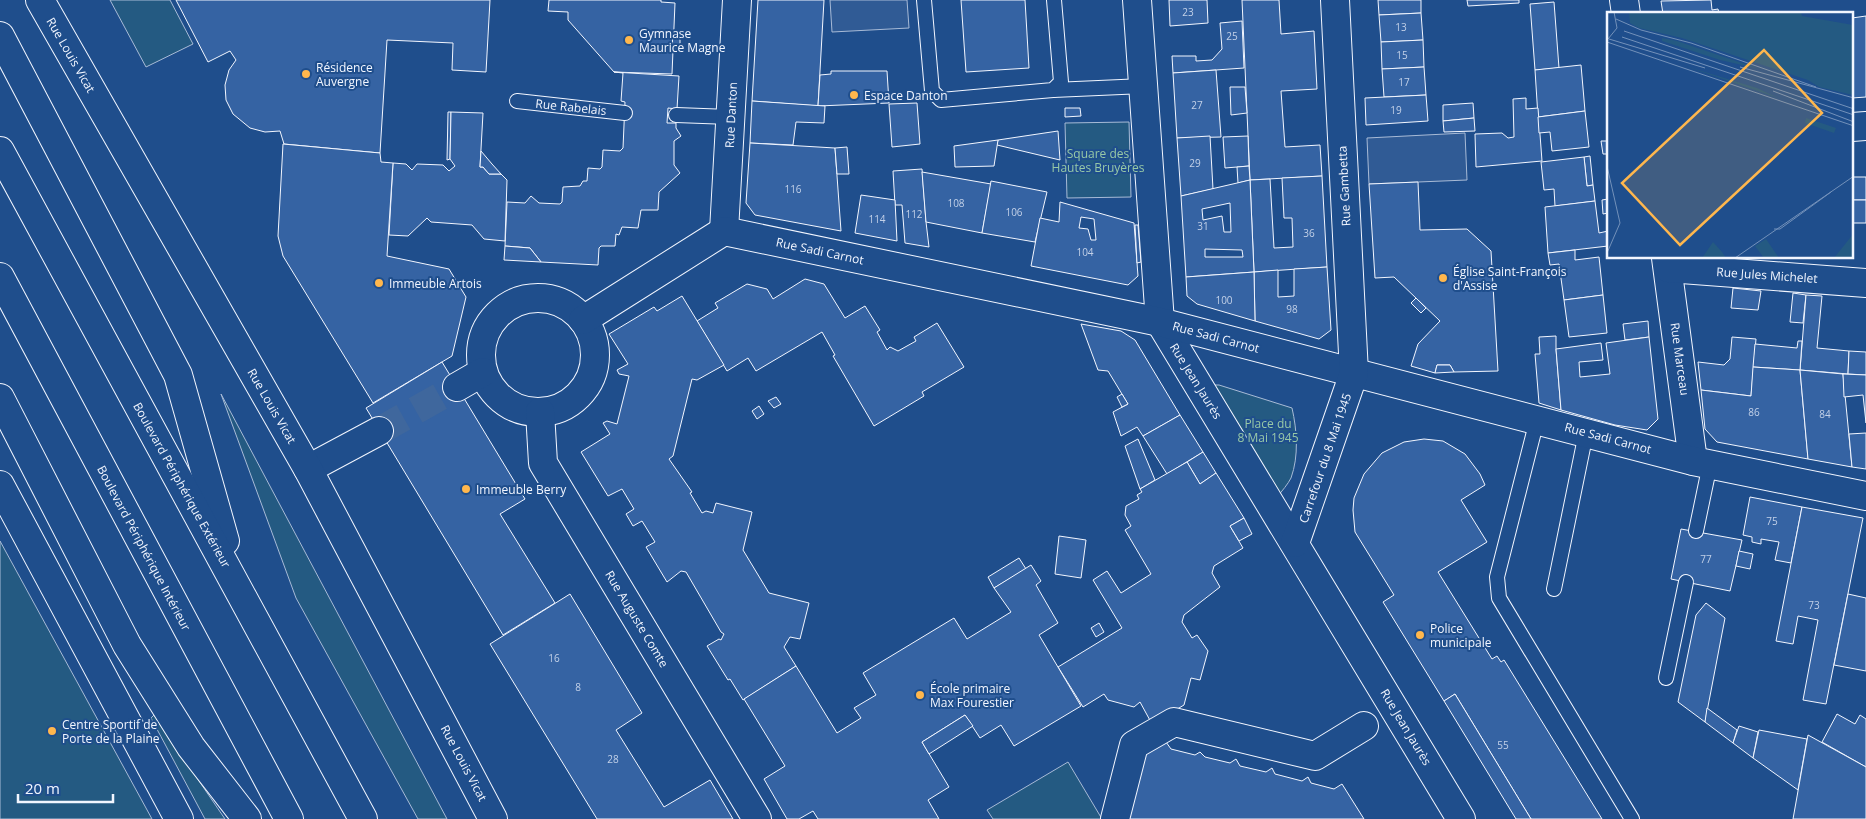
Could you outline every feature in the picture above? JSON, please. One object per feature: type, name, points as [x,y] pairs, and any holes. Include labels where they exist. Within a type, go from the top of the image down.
[{"type":"main road","name":"Rue Louis Vicat","points":[[40,0],[308,470],[493,819]]},
{"type":"main road","name":"Rue Danton","points":[[724,231],[737,0]]},
{"type":"main road","name":"Rue Jean Jaurès","points":[[1138,0],[1160,322],[1461,819]]},
{"type":"main road","name":"Rue Gambetta","points":[[1335,0],[1354,373]]},
{"type":"main road","points":[[0,36],[178,375],[238,588]]},
{"type":"main road","name":"Boulevard Périphérique Extérieur","points":[[0,151],[363,819]]},
{"type":"main road","points":[[583,320],[724,231]]},
{"type":"main road","name":"Rue Sadi Carnot","points":[[724,231],[1160,322],[1702,462],[1866,496]]},
{"type":"main road","name":"Rue Jules Michelet","points":[[1667,263],[1866,283]]},
{"type":"main road","name":"Rue Marceau","points":[[1667,263],[1702,462]]},
{"type":"main road","name":"Boulevard Périphérique Intérieur","points":[[0,277],[289,819]]},
{"type":"main road","points":[[541,297],[557,301],[571,308],[583,320],[592,335],[595,353],[593,370],[585,387],[573,400],[558,408],[540,412],[522,410],[505,402],[491,389],[483,372],[480,353],[484,335],[493,318],[507,306],[525,299],[541,297]]},
{"type":"main road","points":[[457,387],[483,372]]},
{"type":"main road","name":"Carrefour du 8 Mai 1945","points":[[1295,543],[1354,373]]},
{"type":"main road","points":[[0,398],[127,645],[191,747],[247,819]]},
{"type":"main road","name":"Rue Auguste Comte","points":[[540,412],[543,463],[757,819]]},
{"type":"main road","points":[[308,470],[379,431]]},
{"type":"main road","points":[[0,485],[179,819]]},
{"type":"main road","points":[[1115,819],[1134,745],[1174,722],[1315,756],[1364,726]]},
{"type":"lane","points":[[924,0],[932,91],[941,100],[1053,90],[1144,86]]},
{"type":"lane","points":[[1053,90],[1061,82],[1054,0]]},
{"type":"lane","name":"Rue Rabelais","points":[[517,101],[625,113]]},
{"type":"lane","points":[[676,115],[730,117]]},
{"type":"lane","points":[[1537,420],[1497,578],[1499,598],[1632,819]]},
{"type":"lane","points":[[1554,589],[1586,433]]},
{"type":"lane","points":[[1696,531],[1702,462]]},
{"type":"lane","points":[[1666,678],[1686,582]]},
{"type":"green space","points":[[110,0],[170,0],[193,44],[146,67]]},
{"type":"green space","name":"Square des Hautes Bruyères","points":[[1129,122],[1131,197],[1067,198],[1065,123]]},
{"type":"green space","name":"Place du 8 Mai 1945","points":[[1212,385],[1219,385],[1292,408],[1296,434],[1294,470],[1287,485],[1277,497]]},
{"type":"green space","points":[[221,394],[447,819],[418,819],[296,598]]},
{"type":"green space","name":"Centre Sportif de Porte de la Plaine","points":[[0,541],[152,819],[0,819]]},
{"type":"green space","points":[[154,715],[225,819],[205,819],[151,718]]},
{"type":"green space","points":[[1068,762],[1102,819],[993,819],[987,810]]},
{"type":"shaded area","points":[[830,0],[907,0],[909,28],[832,32]]},
{"type":"shaded area","points":[[1465,133],[1467,180],[1369,184],[1367,138]]},
{"type":"building","name":"Résidence Auvergne","points":[[176,0],[490,0],[486,72],[452,70],[453,43],[387,40],[380,153],[284,144],[280,131],[265,132],[250,128],[233,114],[226,100],[225,85],[229,70],[236,60],[230,51],[208,62]]},
{"type":"building","name":"Gymnase Maurice Magne","points":[[549,0],[661,0],[661,2],[675,3],[672,74],[614,72],[568,20],[568,12],[548,11]]},
{"type":"building","points":[[758,0],[824,0],[818,106],[752,101]]},
{"type":"building","points":[[961,0],[1025,0],[1029,68],[966,72]]},
{"type":"building","points":[[1169,0],[1207,0],[1208,23],[1170,26]]},
{"type":"building","points":[[1242,0],[1279,0],[1281,34],[1314,31],[1317,89],[1281,91],[1285,147],[1320,145],[1322,176],[1250,180]]},
{"type":"building","points":[[1378,0],[1421,0],[1421,13],[1379,15]]},
{"type":"building","points":[[1467,0],[1519,0],[1519,3],[1468,6]]},
{"type":"building","points":[[1711,0],[1712,10],[1718,9],[1719,12],[1663,12],[1661,1]]},
{"type":"building","points":[[1554,2],[1559,68],[1535,70],[1530,4]]},
{"type":"building","points":[[1421,13],[1423,40],[1381,42],[1379,15]]},
{"type":"building","points":[[1866,16],[1866,97],[1854,98],[1854,18]]},
{"type":"building","points":[[1242,21],[1244,68],[1173,73],[1172,56],[1196,56],[1196,61],[1212,60],[1222,49],[1220,23]]},
{"type":"building","points":[[673,31],[680,32],[680,50],[672,50]]},
{"type":"building","points":[[1423,40],[1424,67],[1382,69],[1381,42]]},
{"type":"building","points":[[1581,65],[1585,111],[1538,117],[1535,70]]},
{"type":"building","points":[[1424,67],[1426,95],[1384,97],[1382,69]]},
{"type":"building","points":[[1216,70],[1221,137],[1177,138],[1173,73]]},
{"type":"building","name":"Espace Danton","points":[[831,71],[887,71],[889,103],[818,106],[820,75],[831,74]]},
{"type":"building","points":[[614,72],[679,76],[677,109],[668,108],[667,123],[676,123],[676,128],[681,136],[674,141],[674,165],[680,173],[659,192],[658,210],[641,210],[638,228],[622,227],[619,235],[616,234],[615,246],[601,246],[599,248],[598,265],[541,262],[530,248],[505,246],[507,202],[525,203],[531,196],[539,203],[560,204],[562,202],[563,187],[580,186],[583,181],[587,181],[588,168],[600,169],[602,167],[603,150],[620,151],[623,148],[625,102],[621,101],[623,73]]},
{"type":"building","points":[[1230,87],[1245,87],[1247,113],[1231,115]]},
{"type":"building","points":[[1426,95],[1428,121],[1366,125],[1365,98]]},
{"type":"building","points":[[1526,98],[1526,109],[1538,108],[1542,161],[1476,167],[1475,134],[1502,133],[1508,138],[1514,137],[1513,99]]},
{"type":"building","points":[[752,101],[825,106],[824,123],[796,122],[793,145],[750,143]]},
{"type":"building","points":[[917,103],[920,144],[892,147],[889,104]]},
{"type":"building","points":[[1473,103],[1474,118],[1443,121],[1443,105]]},
{"type":"building","points":[[1065,108],[1080,108],[1081,116],[1065,117]]},
{"type":"building","points":[[1585,111],[1589,147],[1552,151],[1550,132],[1539,133],[1538,117]]},
{"type":"building","points":[[448,112],[451,112],[450,159],[447,160]]},
{"type":"building","points":[[451,112],[483,113],[480,167],[483,167],[489,174],[501,174],[507,180],[505,241],[484,239],[472,225],[431,222],[427,218],[408,236],[389,235],[393,163],[406,164],[412,170],[417,164],[443,165],[449,171],[455,166],[450,159]]},
{"type":"building","points":[[1474,118],[1475,131],[1444,132],[1443,121]]},
{"type":"building","points":[[1058,131],[1060,160],[997,145],[998,140]]},
{"type":"building","points":[[1210,136],[1213,189],[1181,196],[1177,138]]},
{"type":"building","points":[[1248,136],[1249,166],[1225,168],[1223,137]]},
{"type":"building","points":[[998,140],[994,166],[955,167],[954,146]]},
{"type":"building","points":[[1601,141],[1607,141],[1607,154],[1603,154]]},
{"type":"building","points":[[750,143],[835,148],[841,231],[755,215],[746,203]]},
{"type":"building","name":"Immeuble Artois","points":[[283,144],[380,153],[381,162],[393,163],[387,256],[449,269],[466,297],[452,356],[373,403],[283,256],[278,236]]},
{"type":"building","points":[[847,147],[849,174],[837,174],[835,148]]},
{"type":"building","points":[[481,151],[501,174],[489,174],[483,167],[480,167]]},
{"type":"building","points":[[1590,156],[1593,185],[1587,186],[1584,157]]},
{"type":"building","points":[[1584,157],[1587,186],[1593,185],[1595,201],[1555,206],[1554,189],[1544,190],[1541,162]]},
{"type":"building","points":[[1249,166],[1250,180],[1238,183],[1237,167]]},
{"type":"building","points":[[922,169],[929,247],[905,243],[902,205],[895,205],[893,171]]},
{"type":"building","points":[[922,172],[991,184],[982,233],[926,222]]},
{"type":"building","points":[[1322,176],[1327,267],[1254,272],[1250,180],[1270,179],[1274,248],[1293,247],[1292,218],[1284,218],[1282,178]]},
{"type":"building","points":[[1854,177],[1866,177],[1866,200],[1854,200]]},
{"type":"building","points":[[1250,180],[1254,272],[1186,277],[1181,196]],"holes":[[[1230,203],[1231,232],[1224,232],[1222,216],[1203,220],[1202,209]],[[1205,249],[1242,250],[1243,257],[1205,257]]]},
{"type":"building","points":[[991,181],[1047,192],[1035,242],[982,233]]},
{"type":"building","name":"Église Saint-François d'Assise","points":[[1418,182],[1420,230],[1467,229],[1491,251],[1498,371],[1454,372],[1450,365],[1437,365],[1435,373],[1411,366],[1418,344],[1440,321],[1394,277],[1375,278],[1369,184]]},
{"type":"building","points":[[861,195],[895,200],[897,241],[855,233]]},
{"type":"building","points":[[1607,199],[1607,213],[1603,214],[1602,200]]},
{"type":"building","points":[[1854,200],[1866,200],[1866,223],[1854,223]]},
{"type":"building","points":[[1595,201],[1599,233],[1607,231],[1607,246],[1548,253],[1545,207]]},
{"type":"building","points":[[1060,202],[1134,223],[1138,276],[1128,285],[1031,266],[1040,218],[1059,222]],"holes":[[[1081,217],[1094,219],[1096,240],[1091,240],[1088,229],[1079,228]]]},
{"type":"building","points":[[1135,225],[1138,225],[1141,262],[1137,263]]},
{"type":"building","points":[[505,246],[530,248],[541,262],[504,260]]},
{"type":"building","points":[[1575,250],[1575,260],[1599,257],[1603,295],[1564,300],[1559,264],[1550,265],[1548,253]]},
{"type":"building","points":[[1327,267],[1331,330],[1319,339],[1255,321],[1254,272],[1278,270],[1278,297],[1294,296],[1294,269]]},
{"type":"building","points":[[1254,272],[1255,321],[1197,304],[1187,296],[1186,277]]},
{"type":"building","points":[[805,279],[824,284],[845,318],[865,306],[880,330],[877,332],[887,350],[890,347],[898,351],[916,341],[914,337],[937,323],[964,367],[922,392],[924,396],[874,426],[833,356],[835,355],[822,332],[756,371],[748,358],[727,371],[697,321],[718,308],[715,303],[747,284],[767,289],[773,299]]},
{"type":"building","points":[[1733,288],[1761,291],[1758,310],[1731,308]]},
{"type":"building","points":[[1793,293],[1806,295],[1803,323],[1790,322]]},
{"type":"building","points":[[1603,295],[1607,333],[1569,337],[1564,300]]},
{"type":"building","points":[[1806,295],[1822,296],[1817,348],[1849,351],[1848,374],[1800,370]]},
{"type":"building","points":[[682,296],[724,365],[697,380],[692,379],[673,456],[669,459],[692,492],[690,493],[702,513],[706,511],[713,513],[716,503],[752,512],[743,550],[769,593],[809,603],[800,639],[790,637],[784,647],[796,666],[743,700],[707,646],[719,639],[721,640],[724,634],[721,632],[686,572],[681,571],[667,582],[646,547],[655,542],[642,521],[633,526],[626,514],[634,509],[622,489],[608,496],[581,452],[610,434],[603,423],[607,421],[617,424],[629,376],[619,374],[617,370],[628,364],[609,334],[654,307],[657,311]]},
{"type":"building","points":[[1416,298],[1426,308],[1421,313],[1411,303]]},
{"type":"building","points":[[1648,321],[1649,337],[1625,340],[1623,324]]},
{"type":"building","points":[[1081,324],[1121,331],[1135,340],[1180,415],[1143,436],[1137,427],[1121,436],[1113,412],[1128,404],[1108,371],[1098,370]]},
{"type":"building","points":[[1556,336],[1561,410],[1539,403],[1535,354],[1540,354],[1539,337]]},
{"type":"building","points":[[1649,337],[1658,419],[1647,430],[1615,425],[1561,410],[1556,349],[1601,343],[1603,360],[1579,362],[1580,377],[1610,374],[1606,343]]},
{"type":"building","points":[[1732,337],[1756,339],[1751,396],[1701,390],[1698,362],[1724,365],[1730,359]]},
{"type":"building","points":[[1798,341],[1802,341],[1800,370],[1753,367],[1755,344],[1797,348]]},
{"type":"building","points":[[1849,351],[1866,352],[1866,375],[1848,374]]},
{"type":"building","name":"Immeuble Berry","points":[[442,362],[525,499],[500,514],[555,603],[503,635],[366,408]]},
{"type":"building","points":[[1437,365],[1450,365],[1454,372],[1435,373]]},
{"type":"building","points":[[1753,367],[1800,370],[1808,459],[1717,442],[1705,429],[1701,390],[1751,396]]},
{"type":"building","points":[[1800,370],[1843,374],[1852,467],[1808,459]]},
{"type":"building","points":[[1843,374],[1866,375],[1866,423],[1863,395],[1844,397]]},
{"type":"building","points":[[1122,394],[1128,404],[1122,407],[1117,397]]},
{"type":"building","points":[[776,397],[781,404],[774,408],[768,401]]},
{"type":"building","points":[[759,406],[764,414],[757,419],[752,411]]},
{"type":"building","points":[[1180,415],[1203,452],[1167,474],[1143,436]]},
{"type":"building","points":[[1866,433],[1866,469],[1852,467],[1849,434]]},
{"type":"building","points":[[1138,439],[1155,480],[1140,489],[1125,446]]},
{"type":"building","points":[[1424,439],[1443,441],[1465,454],[1480,474],[1485,485],[1461,500],[1487,542],[1438,572],[1492,659],[1497,656],[1501,662],[1504,660],[1602,819],[1531,819],[1455,694],[1444,701],[1383,602],[1394,595],[1355,532],[1354,498],[1364,474],[1382,453],[1404,442]]},
{"type":"building","points":[[1203,452],[1216,473],[1200,484],[1187,462]]},
{"type":"building","points":[[1187,462],[1200,484],[1216,473],[1244,518],[1230,526],[1243,548],[1214,566],[1212,573],[1220,587],[1184,615],[1182,622],[1192,638],[1197,635],[1208,651],[1200,680],[1191,678],[1184,705],[1152,724],[1140,702],[1134,707],[1108,700],[1104,694],[1083,707],[1058,667],[1122,628],[1093,580],[1107,571],[1121,593],[1151,574],[1125,530],[1131,526],[1125,515],[1126,506],[1139,499],[1137,495],[1142,492],[1140,489]]},
{"type":"building","points":[[1750,497],[1802,507],[1791,563],[1775,560],[1779,542],[1761,539],[1761,544],[1752,542],[1752,537],[1743,535]]},
{"type":"building","points":[[1802,507],[1863,518],[1826,704],[1803,700],[1818,620],[1798,616],[1793,644],[1776,641]]},
{"type":"building","points":[[1244,518],[1252,534],[1239,541],[1230,526]]},
{"type":"building","points":[[1681,529],[1742,540],[1730,591],[1671,579]]},
{"type":"building","points":[[1059,536],[1086,540],[1081,578],[1055,574]]},
{"type":"building","points":[[1739,551],[1753,554],[1750,569],[1736,566]]},
{"type":"building","points":[[1019,558],[1026,569],[994,588],[988,577]]},
{"type":"building","points":[[1031,565],[1041,581],[1036,585],[1058,623],[1039,635],[1081,706],[1014,746],[1001,725],[980,738],[965,715],[922,742],[949,787],[928,800],[939,819],[818,819],[813,811],[799,819],[787,819],[764,779],[785,766],[744,699],[796,666],[837,733],[861,718],[854,708],[876,695],[863,673],[954,618],[967,639],[1011,612],[994,588]]},
{"type":"building","points":[[570,594],[642,713],[616,730],[664,807],[710,780],[733,819],[597,819],[490,644]]},
{"type":"building","points":[[1848,594],[1866,598],[1866,671],[1834,665]]},
{"type":"building","points":[[1706,603],[1725,618],[1705,722],[1678,702],[1696,615]]},
{"type":"building","points":[[1099,623],[1104,632],[1096,637],[1091,628]]},
{"type":"building","points":[[1455,694],[1531,819],[1516,819],[1444,701]]},
{"type":"building","points":[[1707,708],[1737,730],[1733,743],[1705,722]]},
{"type":"building","points":[[1837,714],[1855,724],[1860,715],[1866,719],[1866,767],[1822,742]]},
{"type":"building","points":[[965,715],[973,726],[929,754],[922,742]]},
{"type":"building","points":[[1739,726],[1758,732],[1753,758],[1733,743]]},
{"type":"building","points":[[1759,730],[1807,739],[1798,790],[1753,758]]},
{"type":"building","points":[[1808,735],[1866,767],[1866,819],[1793,819]]},
{"type":"building","points":[[1166,742],[1171,749],[1195,755],[1200,752],[1205,757],[1230,763],[1236,759],[1240,766],[1266,772],[1272,768],[1275,774],[1302,781],[1308,777],[1311,783],[1334,789],[1342,784],[1364,819],[1128,819],[1146,747]]},
{"type":"tunnel","points":[[379,431],[457,387]]},
{"type":"place","name":"Gymnase Maurice Magne","points":[[629,40]]},
{"type":"place","name":"Résidence Auvergne","points":[[306,74]]},
{"type":"place","name":"Espace Danton","points":[[854,95]]},
{"type":"place","name":"Église Saint-François d'Assise","points":[[1443,278]]},
{"type":"place","name":"Immeuble Artois","points":[[379,283]]},
{"type":"place","name":"Immeuble Berry","points":[[466,489]]},
{"type":"place","name":"Police municipale","points":[[1420,635]]},
{"type":"place","name":"École primaire Max Fourestier","points":[[920,695]]},
{"type":"place","name":"Centre Sportif de Porte de la Plaine","points":[[52,731]]}]
